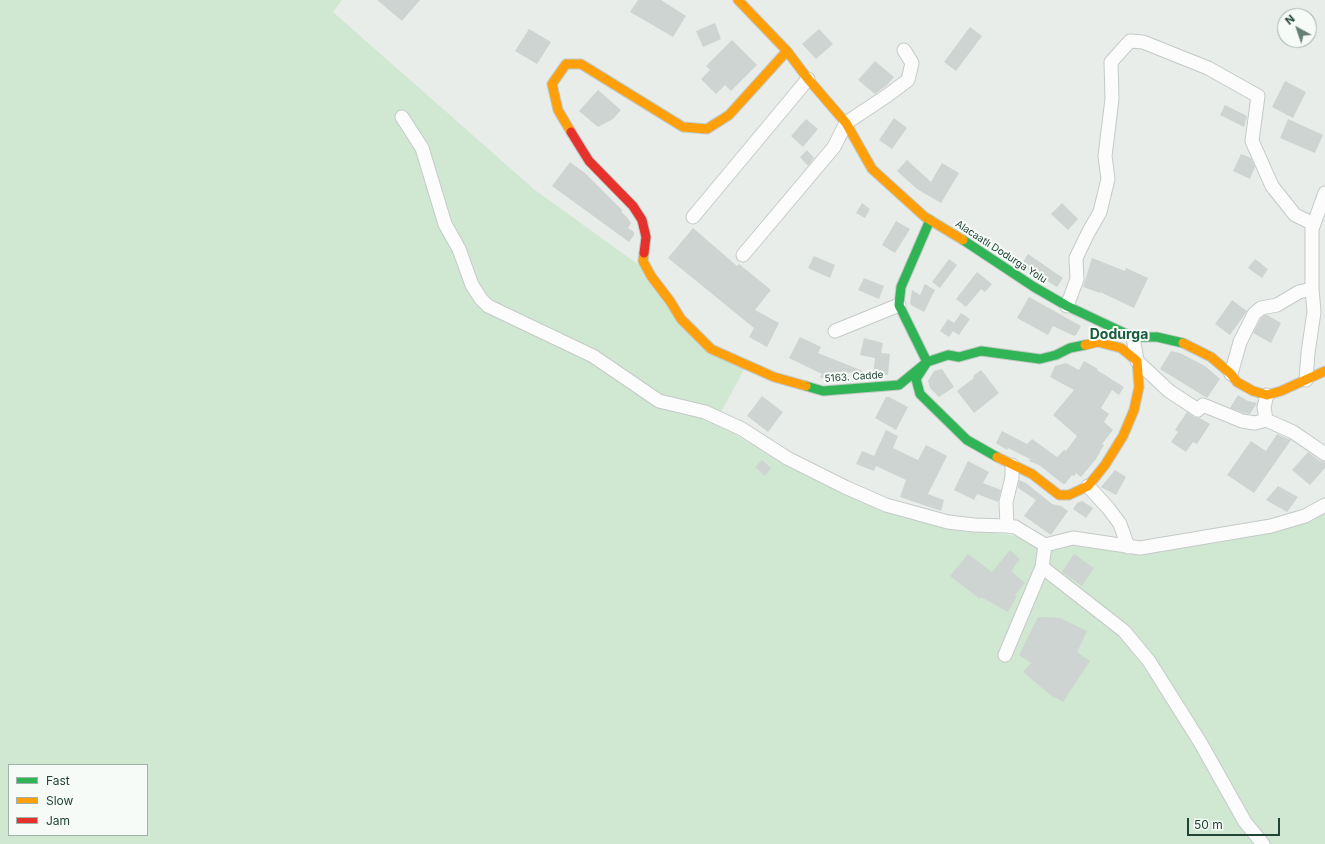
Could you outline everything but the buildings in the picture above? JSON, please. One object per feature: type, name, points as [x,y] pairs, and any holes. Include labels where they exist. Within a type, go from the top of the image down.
[{"type":"street","name":"Alacaatlı Dodurga Yolu","points":[[738,0],[787,51],[808,79],[846,123],[872,169],[925,217],[979,250],[1034,287],[1067,306],[1133,337],[1157,338],[1184,343],[1212,357],[1231,374],[1237,382],[1267,395]]},
{"type":"street","points":[[1067,306],[1077,279],[1076,258],[1100,212],[1108,179],[1105,156],[1112,99],[1110,62],[1130,41],[1144,42],[1208,68],[1258,96],[1252,141],[1272,186],[1295,215],[1314,224]]},
{"type":"street","points":[[743,255],[834,147],[846,123],[908,80],[912,63],[904,50]]},
{"type":"street","name":"5163. Cadde","points":[[787,51],[729,114],[707,130],[683,127],[581,64],[566,64],[552,84],[558,110],[589,161],[633,206],[642,220],[646,237],[643,261],[651,276],[670,301],[681,319],[712,349],[774,377],[822,391],[899,385],[927,362]]},
{"type":"street","points":[[693,217],[808,79]]},
{"type":"street","points":[[402,117],[422,148],[444,224],[459,249],[472,284],[481,299],[488,306],[593,356],[659,400],[704,412],[742,429],[787,458],[886,506],[948,522],[974,525],[1015,526],[1045,545],[1073,538],[1140,548],[1271,526],[1305,516],[1325,505]]},
{"type":"street","points":[[1306,380],[1314,312],[1312,290],[1312,229],[1325,194]]},
{"type":"street","points":[[927,362],[899,305],[901,287],[930,220]]},
{"type":"street","points":[[1231,374],[1240,342],[1254,314],[1261,308],[1277,305],[1299,292],[1312,290]]},
{"type":"street","points":[[835,331],[899,305]]},
{"type":"street","points":[[1133,337],[1137,361],[1139,387],[1134,410],[1123,436],[1105,464],[1088,486],[1069,495],[1059,495],[1032,474],[1012,465],[967,440],[920,394],[916,379],[927,362],[948,355],[960,357],[981,351],[1040,359],[1056,355],[1070,348],[1098,342],[1121,348],[1137,361],[1169,391],[1198,410],[1203,405],[1242,421],[1255,423],[1266,420],[1292,432],[1325,454]]},
{"type":"street","points":[[1266,420],[1264,407],[1267,395],[1281,391],[1325,371]]},
{"type":"street","points":[[1007,526],[1006,502],[1012,478],[1012,465]]},
{"type":"street","points":[[1088,486],[1109,509],[1120,524],[1128,547]]},
{"type":"street","points":[[1005,655],[1042,567],[1045,545]]},
{"type":"street","points":[[1042,567],[1124,630],[1149,661],[1200,742],[1244,822],[1263,844]]},
{"type":"green space","points":[[0,0],[342,0],[333,12],[535,190],[639,265],[684,330],[745,368],[715,423],[778,459],[947,527],[1018,536],[1033,544],[1155,552],[1325,512],[1325,844],[0,844]]},
{"type":"traffic: fast","points":[[930,220],[901,287],[899,305],[927,362],[916,379],[920,394],[967,440],[997,457]]},
{"type":"traffic: fast","points":[[963,240],[1034,287],[1067,306],[1133,337],[1157,337],[1183,343]]},
{"type":"traffic: fast","points":[[806,386],[823,391],[899,385],[927,362],[948,355],[959,357],[981,351],[1040,359],[1056,355],[1070,348],[1085,345]]},
{"type":"traffic: slow","points":[[738,0],[787,51],[808,79],[846,123],[872,169],[925,217],[963,240]]},
{"type":"traffic: slow","points":[[571,132],[558,110],[552,84],[566,64],[581,64],[683,127],[707,129],[729,115],[787,51]]},
{"type":"traffic: slow","points":[[644,253],[643,261],[651,276],[670,301],[681,319],[711,349],[774,377],[806,386]]},
{"type":"traffic: slow","points":[[997,457],[1032,474],[1059,495],[1069,495],[1088,486],[1105,465],[1123,436],[1134,410],[1139,387],[1137,361],[1121,348],[1098,342],[1085,345]]},
{"type":"traffic: slow","points":[[1183,343],[1211,357],[1231,374],[1237,382],[1253,391],[1267,395],[1281,391],[1325,371]]},
{"type":"traffic: jam","points":[[571,132],[589,161],[633,206],[642,220],[646,237],[644,253]]},
{"type":"district","name":"Dodurga","points":[[1119,335]]}]
